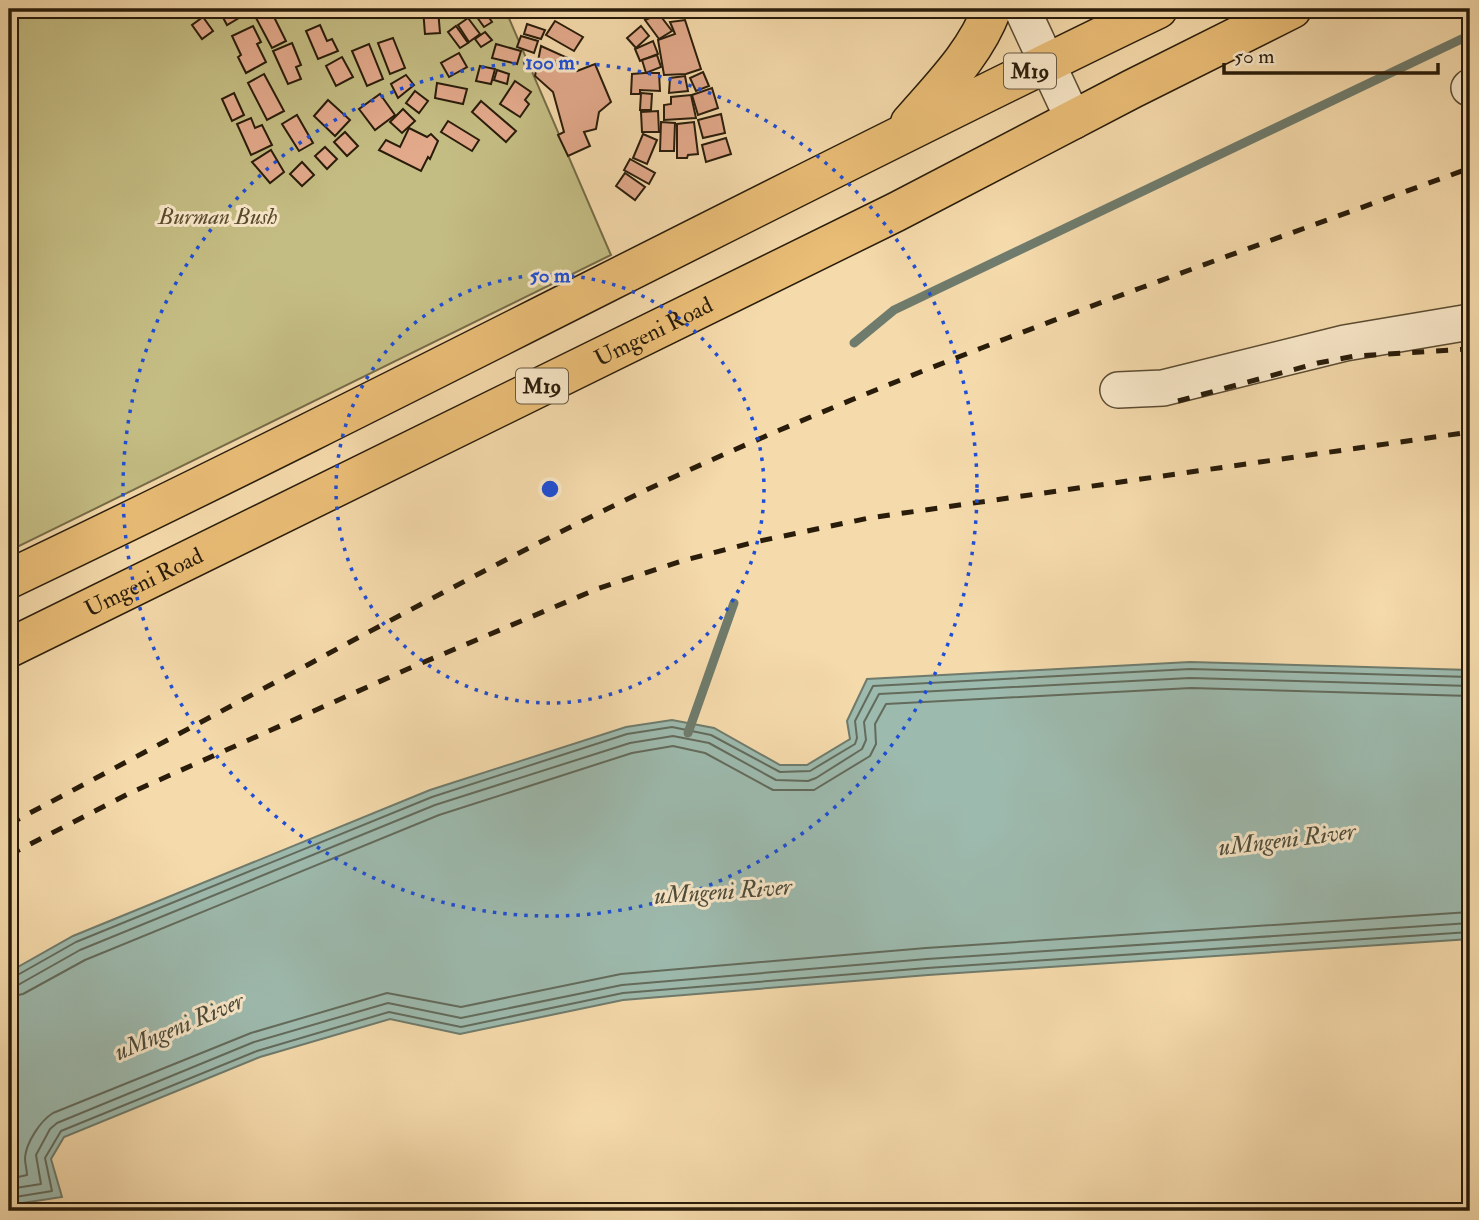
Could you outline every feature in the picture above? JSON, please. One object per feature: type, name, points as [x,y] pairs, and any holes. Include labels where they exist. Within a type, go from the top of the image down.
[{"type":"highway","points":[[902,133],[968,55],[983,33],[992,9]]},
{"type":"highway","name":"M19","points":[[9,579],[405,385],[902,133],[1158,9]]},
{"type":"highway","name":"Umgeni Road","points":[[9,648],[896,212],[1292,9]]},
{"type":"street","points":[[1022,9],[1074,121]]},
{"type":"street","points":[[1118,390],[1163,388],[1345,343],[1470,322]]},
{"type":"green space","name":"Burman Bush","points":[[9,9],[505,9],[611,255],[9,551]]},
{"type":"water","name":"uMngeni River","points":[[1190,662],[1470,670],[1470,939],[928,975],[623,1000],[460,1034],[390,1019],[260,1057],[64,1137],[51,1159],[62,1197],[9,1205],[9,972],[73,936],[430,790],[626,727],[672,720],[714,728],[780,765],[807,765],[850,739],[847,721],[867,679]]},
{"type":"building","points":[[234,9],[239,18],[227,25],[219,10]]},
{"type":"building","points":[[245,9],[261,9],[250,16]]},
{"type":"building","points":[[270,9],[286,41],[272,48],[255,16]]},
{"type":"building","points":[[423,9],[438,9],[440,33],[425,34]]},
{"type":"building","points":[[483,9],[492,22],[484,27],[474,13]]},
{"type":"building","points":[[659,14],[672,31],[659,39],[645,20]]},
{"type":"building","points":[[203,17],[213,31],[202,39],[192,25]]},
{"type":"building","points":[[468,18],[480,34],[469,42],[458,25]]},
{"type":"building","points":[[685,20],[701,69],[686,74],[664,75],[658,40],[675,34],[670,22]]},
{"type":"building","points":[[555,21],[583,37],[574,51],[546,35]]},
{"type":"building","points":[[527,24],[545,30],[541,39],[524,34]]},
{"type":"building","points":[[320,25],[327,41],[332,39],[338,51],[318,59],[306,31]]},
{"type":"building","points":[[253,26],[261,42],[257,44],[266,62],[246,73],[232,36]]},
{"type":"building","points":[[456,26],[468,43],[460,48],[448,32]]},
{"type":"building","points":[[641,26],[649,36],[636,48],[627,38]]},
{"type":"building","points":[[485,32],[492,40],[481,47],[475,39]]},
{"type":"building","points":[[521,36],[538,41],[534,53],[517,47]]},
{"type":"building","points":[[393,38],[405,68],[390,74],[378,43]]},
{"type":"building","points":[[653,41],[658,54],[640,61],[635,49]]},
{"type":"building","points":[[292,43],[301,65],[296,67],[301,79],[288,84],[273,51]]},
{"type":"building","points":[[369,44],[383,79],[367,86],[352,51]]},
{"type":"building","points":[[496,44],[521,51],[517,64],[492,58]]},
{"type":"building","points":[[541,46],[572,60],[570,65],[577,71],[595,64],[611,102],[599,112],[596,129],[584,132],[590,146],[568,156],[558,135],[564,132],[553,92],[535,76]]},
{"type":"building","points":[[459,53],[467,67],[449,77],[441,63]]},
{"type":"building","points":[[657,55],[661,67],[646,73],[642,60]]},
{"type":"building","points":[[342,57],[353,77],[336,86],[326,66]]},
{"type":"building","points":[[480,66],[495,69],[491,84],[476,81]]},
{"type":"building","points":[[497,70],[509,74],[507,84],[494,80]]},
{"type":"building","points":[[703,72],[709,86],[696,91],[690,78]]},
{"type":"building","points":[[659,73],[660,91],[640,90],[640,94],[631,94],[632,74]]},
{"type":"building","points":[[264,74],[284,111],[267,120],[248,83]]},
{"type":"building","points":[[406,75],[414,85],[398,98],[391,84]]},
{"type":"building","points":[[685,76],[688,91],[669,93],[670,78]]},
{"type":"building","points":[[515,81],[531,92],[525,100],[529,104],[520,117],[500,104]]},
{"type":"building","points":[[437,83],[467,89],[463,104],[435,98]]},
{"type":"building","points":[[712,88],[718,108],[698,115],[692,95]]},
{"type":"building","points":[[415,91],[428,101],[419,113],[406,103]]},
{"type":"building","points":[[234,93],[244,115],[232,121],[222,99]]},
{"type":"building","points":[[641,93],[652,94],[651,110],[640,110]]},
{"type":"building","points":[[380,94],[395,115],[375,130],[359,109]]},
{"type":"building","points":[[691,95],[696,118],[664,120],[664,105],[671,104],[671,97]]},
{"type":"building","points":[[328,100],[350,120],[335,136],[314,116]]},
{"type":"building","points":[[481,101],[516,131],[506,142],[472,112]]},
{"type":"building","points":[[403,109],[415,121],[402,133],[390,122]]},
{"type":"building","points":[[658,111],[659,132],[642,132],[641,112]]},
{"type":"building","points":[[721,114],[725,133],[703,138],[698,120]]},
{"type":"building","points":[[297,115],[313,143],[299,151],[282,124]]},
{"type":"building","points":[[251,118],[255,128],[262,125],[272,145],[251,155],[237,124]]},
{"type":"building","points":[[448,121],[479,140],[472,151],[441,132]]},
{"type":"building","points":[[661,122],[675,123],[674,151],[660,151]]},
{"type":"building","points":[[694,122],[698,154],[677,158],[677,124]]},
{"type":"building","points":[[409,128],[427,137],[431,134],[438,141],[421,171],[379,150],[386,140],[400,147]]},
{"type":"building","points":[[345,132],[358,146],[347,156],[334,142]]},
{"type":"building","points":[[643,134],[657,140],[647,164],[633,158]]},
{"type":"building","points":[[726,138],[731,154],[706,162],[702,145]]},
{"type":"building","points":[[325,147],[337,159],[327,169],[315,156]]},
{"type":"building","points":[[271,150],[284,172],[270,183],[252,162]]},
{"type":"building","points":[[630,159],[655,173],[649,184],[624,170]]},
{"type":"building","points":[[302,162],[314,175],[302,186],[290,174]]},
{"type":"building","points":[[625,173],[645,187],[635,200],[616,186]]},
{"type":"waterway","points":[[854,343],[894,310],[1470,35]]},
{"type":"waterway","points":[[688,733],[734,603]]},
{"type":"railway","points":[[9,824],[471,578],[674,477],[870,392],[969,353],[1470,168]]},
{"type":"railway","points":[[1178,401],[1318,363],[1355,356],[1470,349]]},
{"type":"railway","points":[[9,855],[130,793],[410,668],[597,589],[685,560],[869,518],[1470,432]]}]
